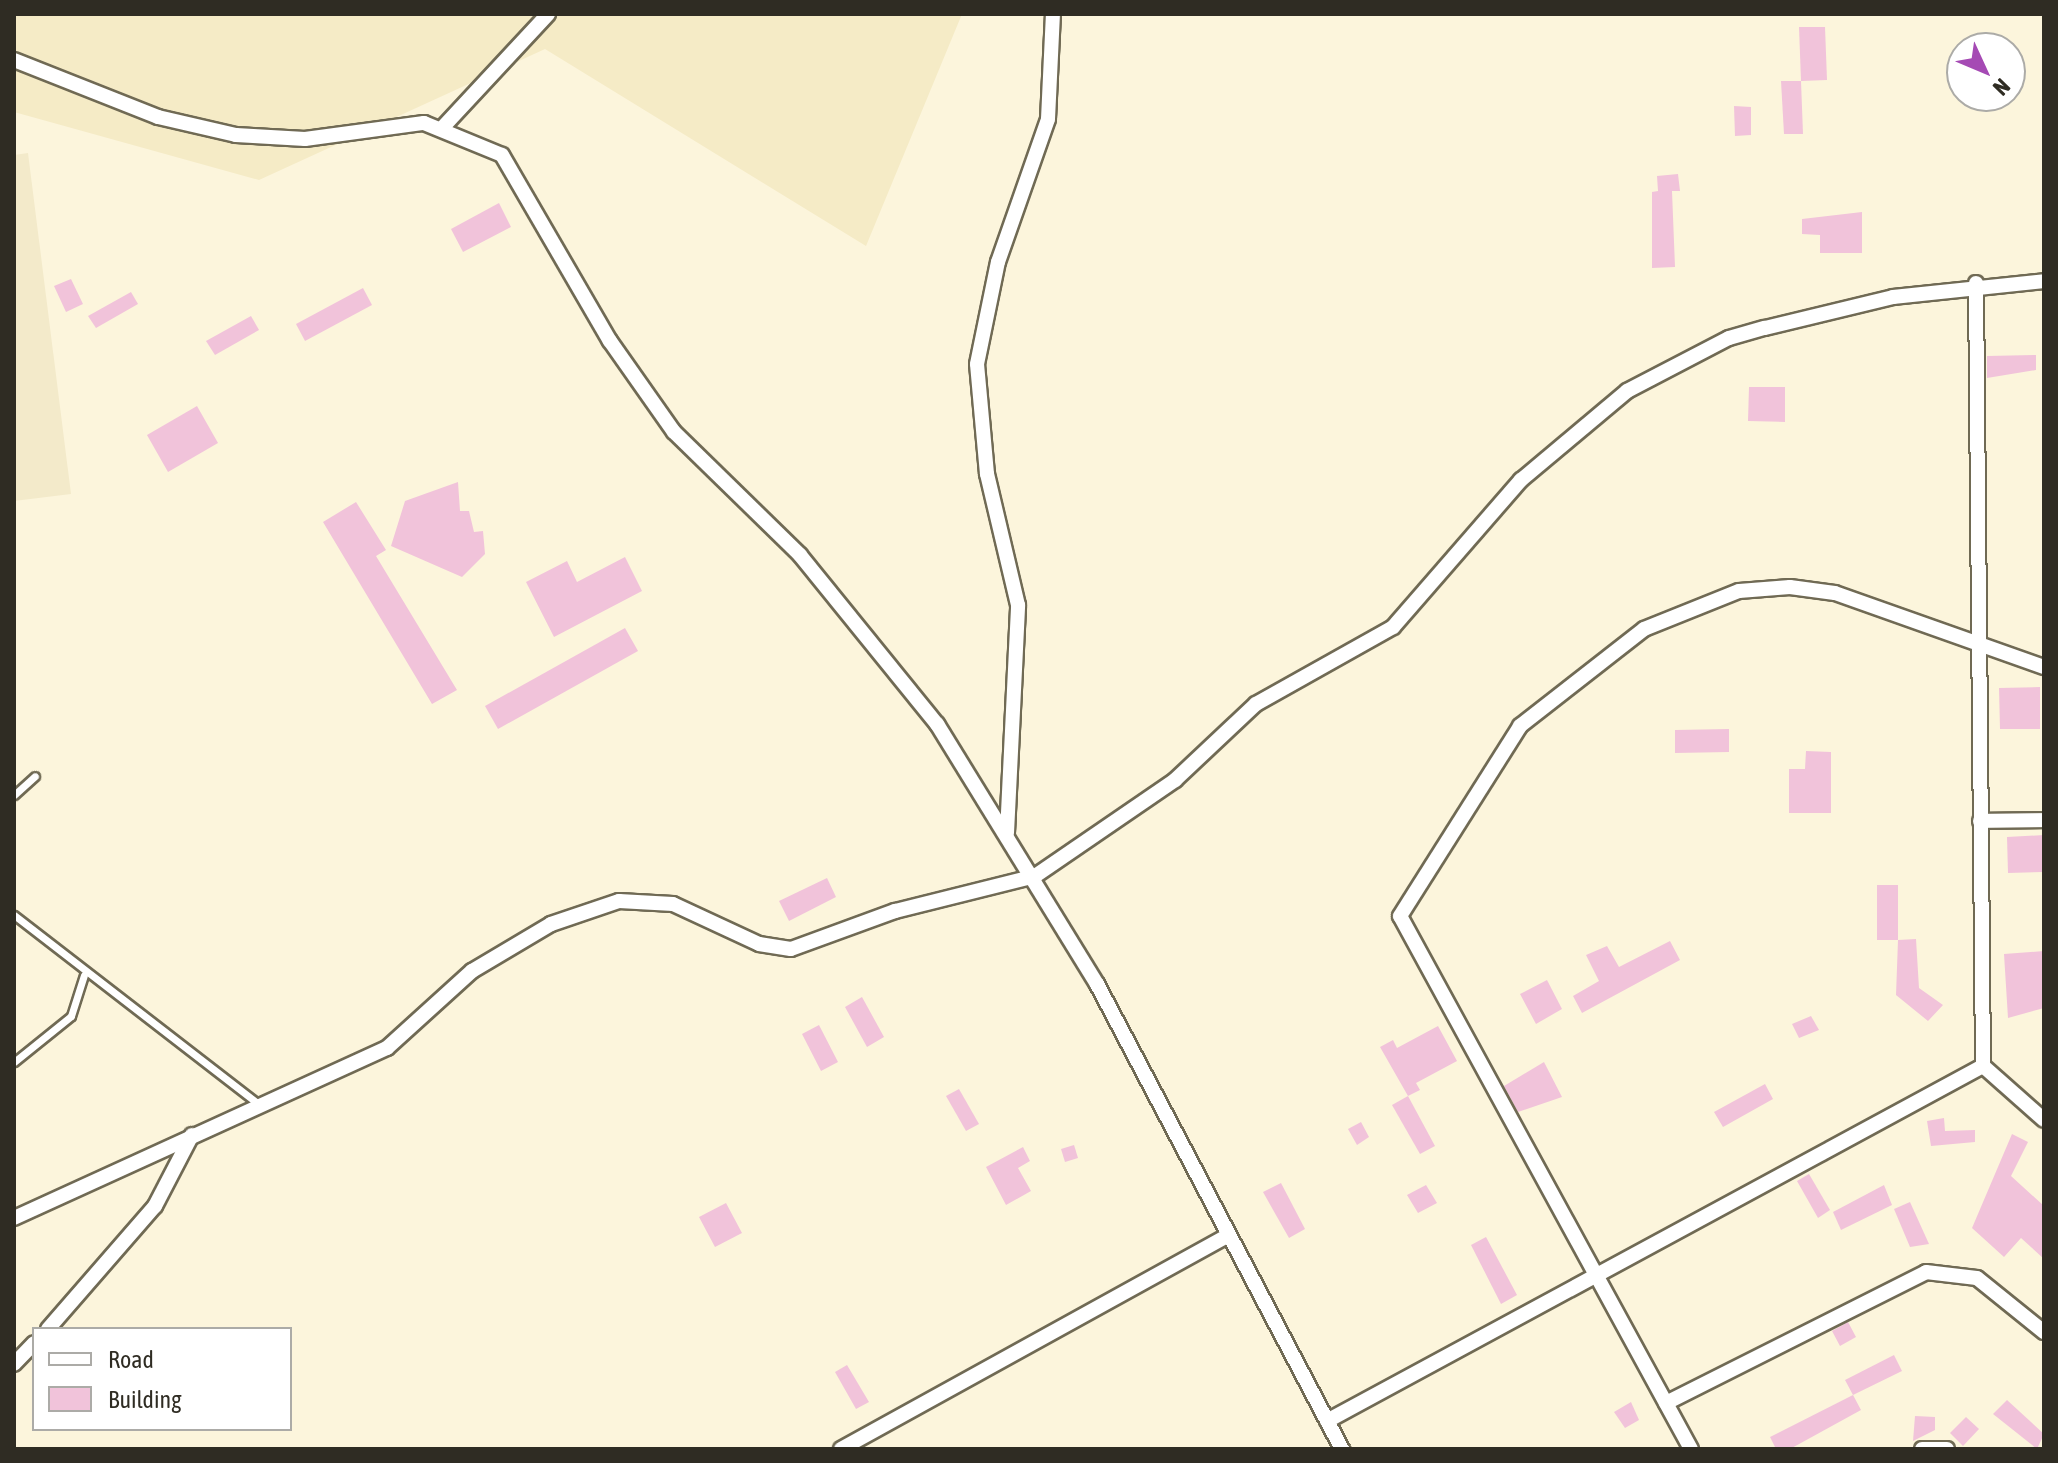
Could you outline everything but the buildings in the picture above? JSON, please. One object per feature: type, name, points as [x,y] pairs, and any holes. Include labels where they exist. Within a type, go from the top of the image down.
[{"type":"street","points":[[444,126],[548,14]]},
{"type":"street","points":[[1007,833],[1018,605],[987,474],[977,364],[998,262],[1048,119],[1053,14]]},
{"type":"street","points":[[14,60],[158,117],[236,135],[305,139],[401,123],[444,126],[502,155],[610,341],[674,432],[854,617],[937,724],[1035,876],[1342,1449]]},
{"type":"street","points":[[14,1218],[257,1103],[387,1048],[472,971],[551,924],[619,901],[673,904],[759,944],[791,949],[895,911],[1035,876],[1175,780],[1256,704],[1393,627],[1521,480],[1627,391],[1729,338],[1976,283],[2044,281]]},
{"type":"street","points":[[1976,283],[1975,641],[1983,1066],[2044,1120]]},
{"type":"street","points":[[1691,1449],[1400,916],[1423,872],[1520,726],[1644,629],[1739,591],[1790,587],[1835,593],[2044,667]]},
{"type":"street","points":[[1980,821],[2044,820]]},
{"type":"street","points":[[1327,1421],[1593,1270],[1983,1066]]},
{"type":"street","points":[[50,1327],[155,1206],[193,1134]]},
{"type":"street","points":[[841,1449],[1229,1235]]},
{"type":"street","points":[[1666,1403],[1926,1272],[1977,1278],[2044,1332]]},
{"type":"street","points":[[14,1364],[32,1345]]},
{"type":"street","points":[[1922,1449],[1947,1449]]},
{"type":"lane","points":[[14,795],[35,776]]},
{"type":"lane","points":[[14,915],[84,975],[153,1015],[257,1103]]},
{"type":"lane","points":[[14,1062],[71,1016],[84,975]]},
{"type":"shaded area","points":[[28,153],[71,494],[14,501],[14,155]]},
{"type":"sand","points":[[14,14],[962,14],[866,246],[545,49],[259,180],[14,112]]}]
